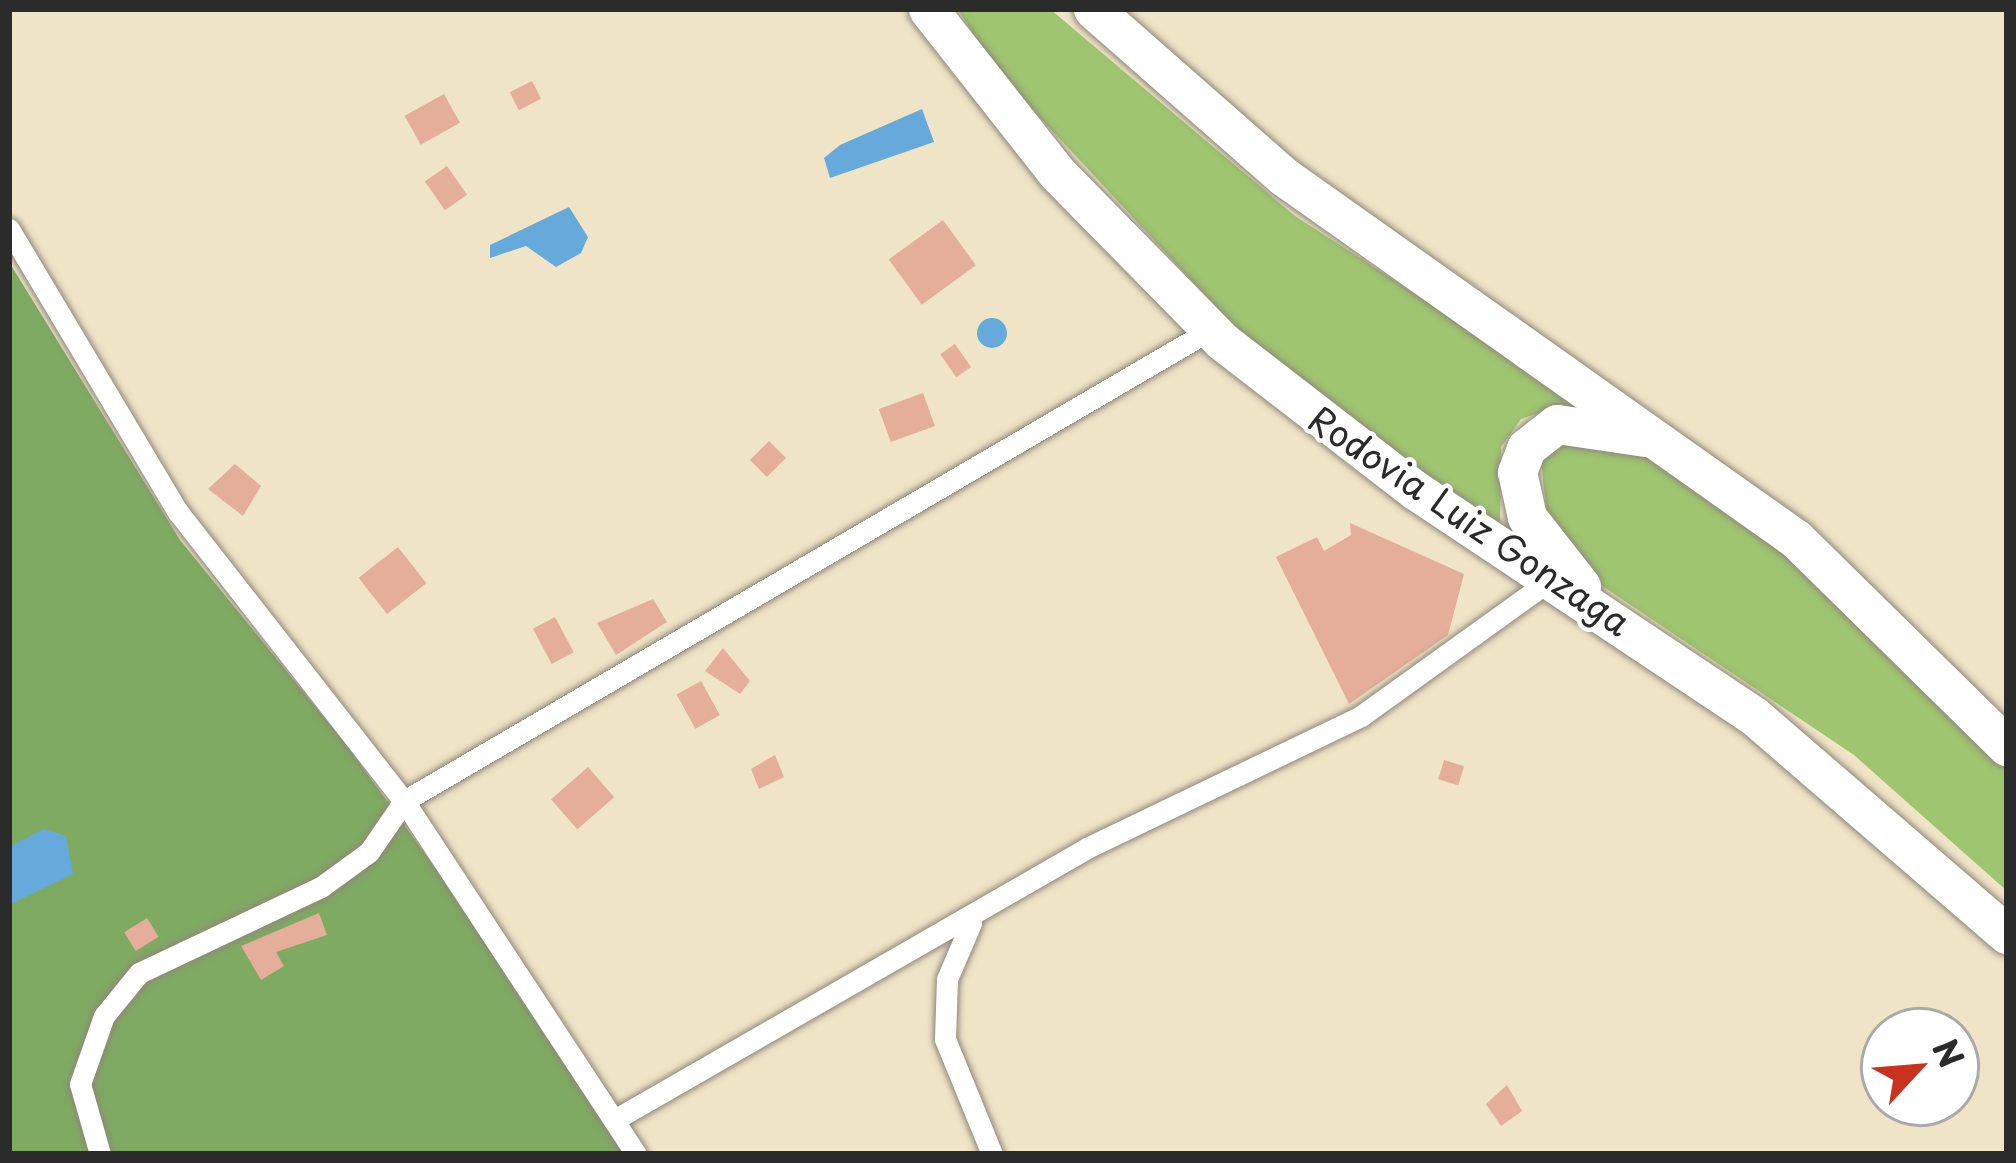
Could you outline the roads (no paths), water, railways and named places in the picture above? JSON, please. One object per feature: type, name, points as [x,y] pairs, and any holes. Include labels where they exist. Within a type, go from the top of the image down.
[{"type":"highway","name":"Rodovia Luiz Gonzaga","points":[[928,9],[1057,173],[1210,330],[1550,581],[1600,607],[1754,716],[2007,934]]},
{"type":"highway","points":[[1093,9],[1283,176],[1683,452],[1796,539],[2007,746]]},
{"type":"highway","points":[[1600,607],[1527,517],[1517,472],[1526,448],[1578,422],[1683,452]]},
{"type":"street","points":[[9,229],[178,512],[404,801],[621,1116],[636,1154]]},
{"type":"street","points":[[100,1154],[80,1084],[119,993],[162,959],[346,871],[404,801],[1210,330]]},
{"type":"street","points":[[621,1116],[971,922],[1088,848],[1361,716],[1550,581]]},
{"type":"street","points":[[971,922],[947,979],[945,1039],[992,1154]]},
{"type":"water","points":[[922,109],[934,142],[830,178],[824,158],[840,145]]},
{"type":"water","points":[[569,207],[588,237],[581,253],[556,267],[526,246],[490,258],[490,245]]},
{"type":"water","points":[[992,318],[1003,322],[1007,333],[1003,344],[992,348],[981,344],[977,333],[981,322]]},
{"type":"water","points":[[44,829],[66,836],[73,874],[9,905],[9,847]]}]
